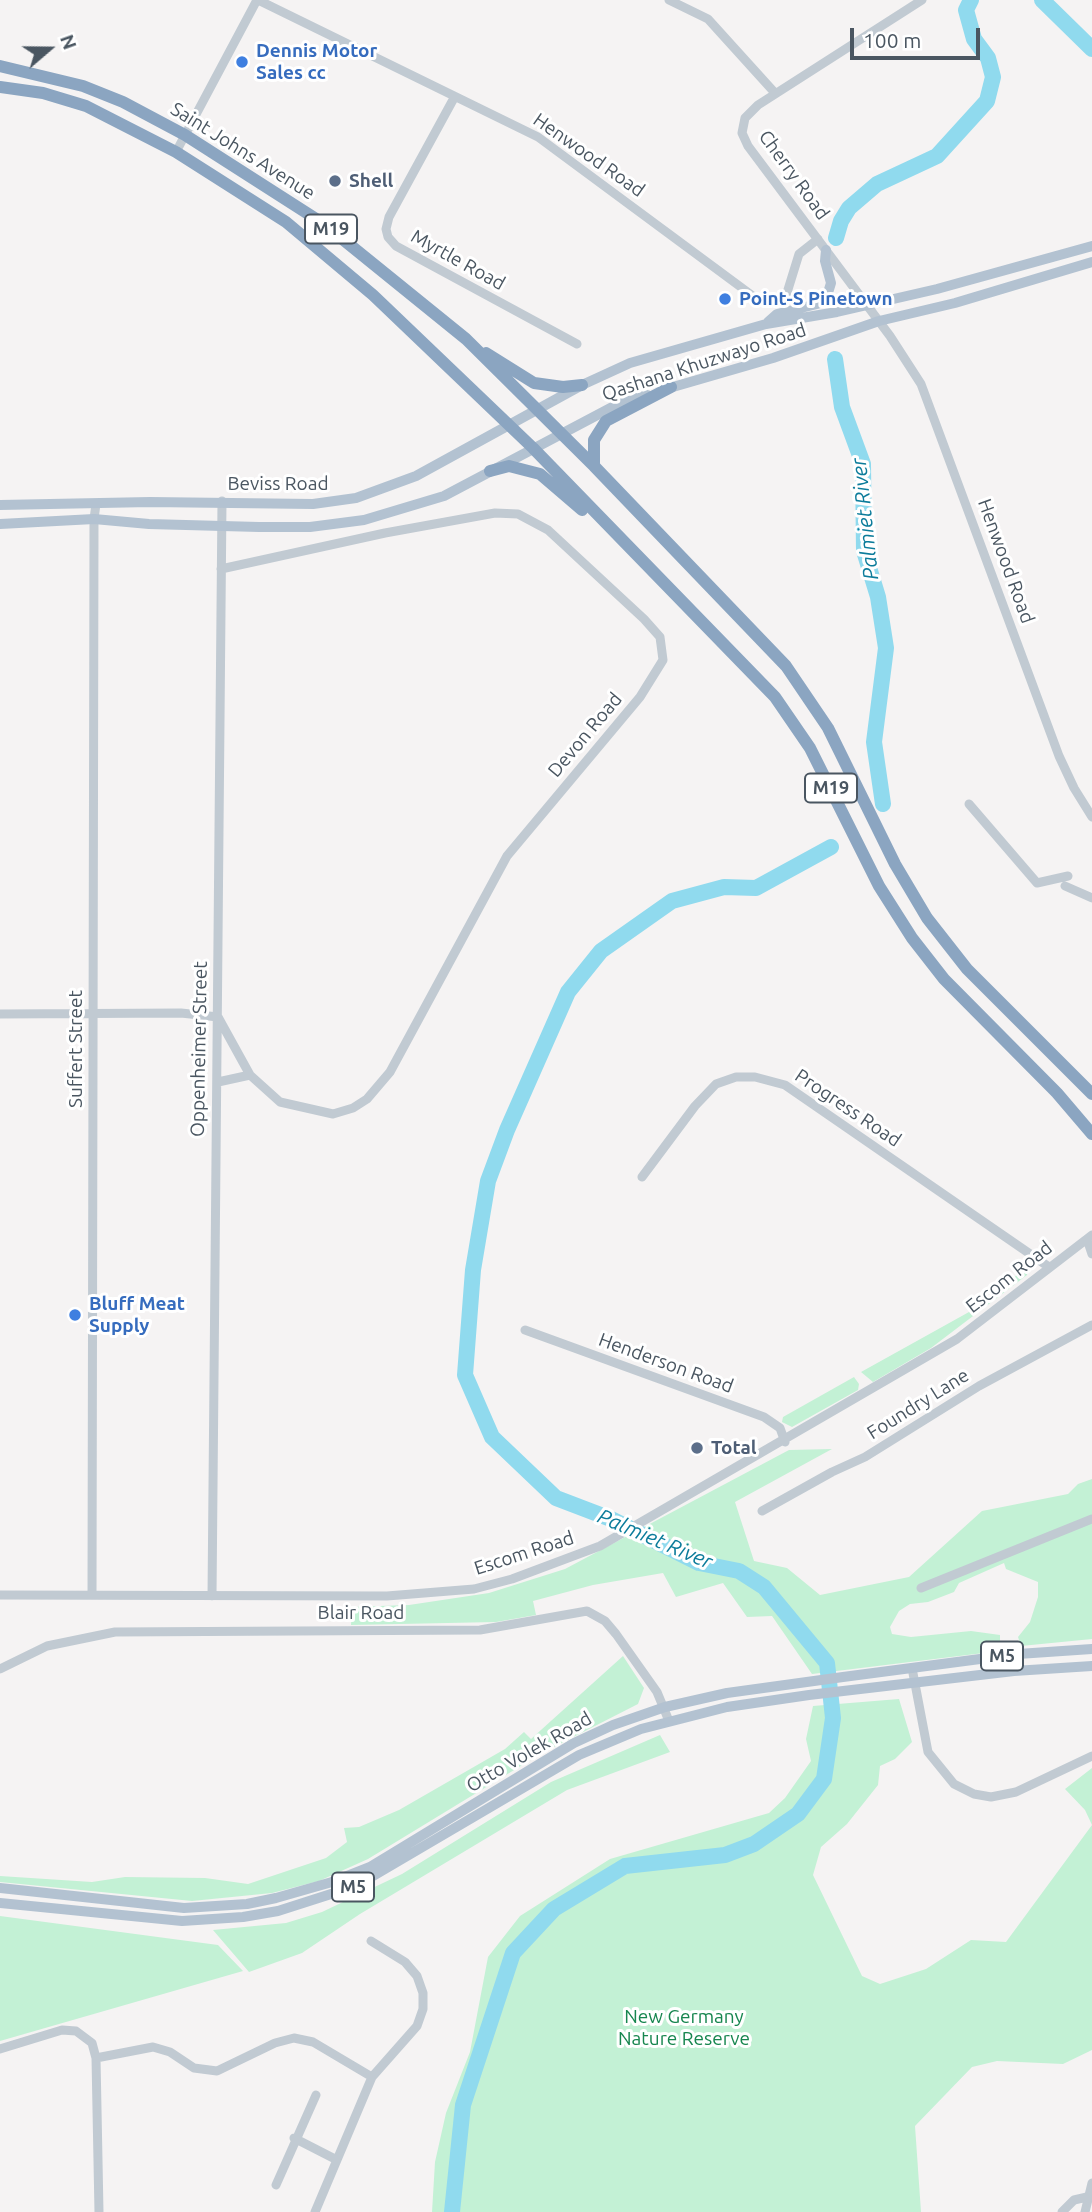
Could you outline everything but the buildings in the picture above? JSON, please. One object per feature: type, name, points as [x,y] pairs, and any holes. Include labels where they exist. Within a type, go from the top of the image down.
[{"type":"highway","name":"Saint Johns Avenue","points":[[0,66],[83,86],[123,102],[185,135],[324,225],[466,339],[560,434]]},
{"type":"highway","name":"Saint Johns Avenue","points":[[0,87],[43,93],[86,106],[176,152],[286,222],[330,257],[533,448]]},
{"type":"highway","points":[[466,339],[534,383],[563,387],[582,385]]},
{"type":"highway","points":[[594,466],[594,440],[606,421],[671,387]]},
{"type":"highway","name":"M19","points":[[560,434],[786,666],[828,728],[895,864],[927,918],[967,969],[1092,1094]]},
{"type":"highway","name":"M19","points":[[533,448],[775,697],[816,759],[879,886],[926,958],[1057,1093],[1092,1134]]},
{"type":"highway","points":[[490,471],[509,466],[540,474],[634,553]]},
{"type":"main road","name":"Qashana Khuzwayo Road","points":[[536,411],[582,385],[656,354],[766,324],[865,305],[1092,246]]},
{"type":"main road","points":[[766,324],[778,314],[817,304],[827,296],[831,283],[825,261],[826,250]]},
{"type":"main road","name":"Qashana Khuzwayo Road","points":[[533,448],[620,403],[774,358],[878,321],[955,303],[1092,262]]},
{"type":"main road","name":"Beviss Road","points":[[0,505],[222,502],[313,504],[356,498],[416,477],[536,411]]},
{"type":"main road","points":[[0,524],[94,519],[220,527],[310,527],[364,520],[444,496],[533,448]]},
{"type":"main road","name":"Otto Volek Road","points":[[0,1888],[184,1908],[247,1904],[304,1891],[370,1867],[574,1743],[613,1725],[665,1707],[727,1693],[843,1677],[1092,1649]]},
{"type":"main road","name":"Otto Volek Road","points":[[0,1903],[182,1921],[243,1917],[306,1903],[374,1876],[579,1755],[669,1721],[727,1707],[824,1693],[1014,1671],[1092,1666]]},
{"type":"street","name":"Henwood Road","points":[[257,0],[538,137],[761,302],[772,303],[786,296],[799,254],[818,239]]},
{"type":"street","points":[[176,152],[257,0]]},
{"type":"street","points":[[669,0],[708,19],[775,93]]},
{"type":"street","name":"Cherry Road","points":[[878,321],[743,137],[742,125],[749,112],[775,93],[922,0]]},
{"type":"street","name":"Myrtle Road","points":[[454,98],[389,218],[386,229],[388,237],[396,246],[577,344]]},
{"type":"street","name":"Henwood Road","points":[[878,321],[921,384],[1059,756],[1092,817]]},
{"type":"street","name":"Oppenheimer Street","points":[[212,1596],[222,502]]},
{"type":"street","name":"Suffert Street","points":[[92,1595],[96,504]]},
{"type":"street","name":"Devon Road","points":[[218,1017],[250,1075],[280,1102],[333,1114],[353,1108],[367,1099],[384,1081],[409,1040],[507,856],[640,697],[663,660],[660,638],[644,619],[548,530],[518,514],[495,513],[385,533],[221,569]]},
{"type":"street","points":[[969,804],[1037,883],[1067,881],[1092,898]]},
{"type":"street","points":[[0,1014],[181,1013],[218,1017]]},
{"type":"street","points":[[218,1082],[250,1075]]},
{"type":"street","name":"Progress Road","points":[[642,1177],[695,1106],[716,1084],[736,1077],[755,1077],[785,1085],[1049,1267]]},
{"type":"street","points":[[1089,1237],[1092,1254]]},
{"type":"street","name":"Escom Road","points":[[0,1595],[387,1596],[474,1589],[560,1562],[600,1546],[638,1525],[785,1442],[957,1339],[1089,1237]]},
{"type":"street","name":"Foundry Lane","points":[[762,1511],[832,1472],[866,1457],[979,1386],[1092,1325]]},
{"type":"street","name":"Henderson Road","points":[[525,1330],[764,1417],[780,1428],[785,1442]]},
{"type":"street","points":[[921,1588],[1092,1520]]},
{"type":"street","name":"Blair Road","points":[[0,1669],[47,1646],[115,1632],[480,1630],[587,1611],[605,1621],[616,1633],[665,1707],[669,1721]]},
{"type":"street","points":[[912,1668],[928,1752],[954,1784],[974,1794],[991,1797],[1016,1792],[1092,1756]]},
{"type":"street","points":[[315,2212],[372,2077],[417,2026],[424,2002],[417,1976],[405,1962],[371,1941]]},
{"type":"street","points":[[0,2049],[62,2030],[76,2031],[92,2043],[96,2058],[99,2212]]},
{"type":"street","points":[[96,2058],[153,2047],[170,2052],[194,2068],[217,2071],[275,2043],[294,2038],[313,2042],[372,2077]]},
{"type":"street","points":[[276,2185],[294,2138],[316,2095]]},
{"type":"street","points":[[294,2138],[337,2160]]},
{"type":"street","points":[[1086,2212],[1092,2183]]},
{"type":"street","points":[[1062,2212],[1074,2200],[1087,2197]]},
{"type":"green space","points":[[1029,1265],[1027,1275],[931,1348],[873,1382],[861,1372],[978,1307]]},
{"type":"green space","points":[[854,1377],[859,1384],[858,1390],[792,1427],[782,1422],[783,1417]]},
{"type":"green space","points":[[832,1449],[735,1502],[754,1561],[787,1568],[820,1595],[909,1577],[982,1511],[1068,1494],[1078,1484],[1092,1479],[1092,1639],[1021,1646],[1018,1637],[1030,1622],[1038,1597],[1038,1582],[1006,1569],[1004,1563],[959,1583],[954,1592],[928,1602],[910,1604],[899,1611],[890,1627],[892,1634],[911,1637],[971,1631],[1000,1635],[1000,1651],[812,1674],[772,1616],[747,1617],[723,1583],[676,1597],[663,1573],[593,1585],[533,1601],[536,1615],[496,1622],[351,1625],[352,1607],[409,1605],[489,1593],[565,1569],[789,1450]]},
{"type":"green space","points":[[623,1656],[644,1688],[638,1704],[542,1753],[368,1859],[319,1881],[272,1893],[192,1901],[0,1882],[0,1876],[92,1882],[125,1877],[205,1878],[248,1884],[326,1858],[347,1842],[344,1828],[359,1827],[399,1810],[505,1749],[524,1732],[531,1739]]},
{"type":"green space","name":"New Germany Nature Reserve","points":[[899,1699],[912,1742],[895,1759],[880,1766],[878,1785],[847,1824],[821,1847],[813,1875],[862,1976],[880,1984],[926,1969],[971,1940],[1006,1942],[1092,1825],[1092,2050],[1063,2064],[997,2061],[972,2067],[915,2126],[921,2212],[432,2212],[435,2162],[446,2113],[470,2052],[488,1957],[520,1916],[610,1859],[769,1813],[785,1798],[811,1761],[806,1739],[813,1706]]},
{"type":"green space","points":[[660,1735],[670,1752],[567,1790],[360,1914],[302,1953],[249,1972],[213,1930],[286,1923],[322,1912],[402,1874],[551,1782]]},
{"type":"green space","points":[[1092,1768],[1092,1825],[1085,1810],[1065,1789]]},
{"type":"green space","points":[[0,1916],[218,1945],[243,1971],[0,2041]]},
{"type":"waterway","name":"Palmiet River","points":[[836,238],[841,221],[849,208],[877,184],[937,156],[987,101],[993,77],[988,58],[974,39],[966,10],[971,0]]},
{"type":"waterway","name":"Palmiet River","points":[[1042,0],[1092,49]]},
{"type":"waterway","name":"Palmiet River","points":[[835,359],[842,407],[863,464],[864,551],[878,597],[886,648],[874,742],[883,804]]},
{"type":"waterway","name":"Palmiet River","points":[[452,2212],[463,2105],[513,1953],[554,1909],[625,1866],[725,1855],[754,1844],[798,1814],[824,1779],[833,1718],[827,1663],[764,1587],[739,1571],[699,1563],[611,1519],[556,1498],[492,1437],[465,1375],[473,1270],[488,1181],[507,1130],[568,992],[601,951],[672,901],[724,887],[756,888],[831,847]]},
{"type":"place","name":"Dennis Motor Sales cc","points":[[242,62]]},
{"type":"place","name":"Shell","points":[[335,181]]},
{"type":"place","name":"Point-S Pinetown","points":[[725,299]]},
{"type":"place","name":"Bluff Meat Supply","points":[[75,1315]]},
{"type":"place","name":"Total","points":[[697,1448]]}]
